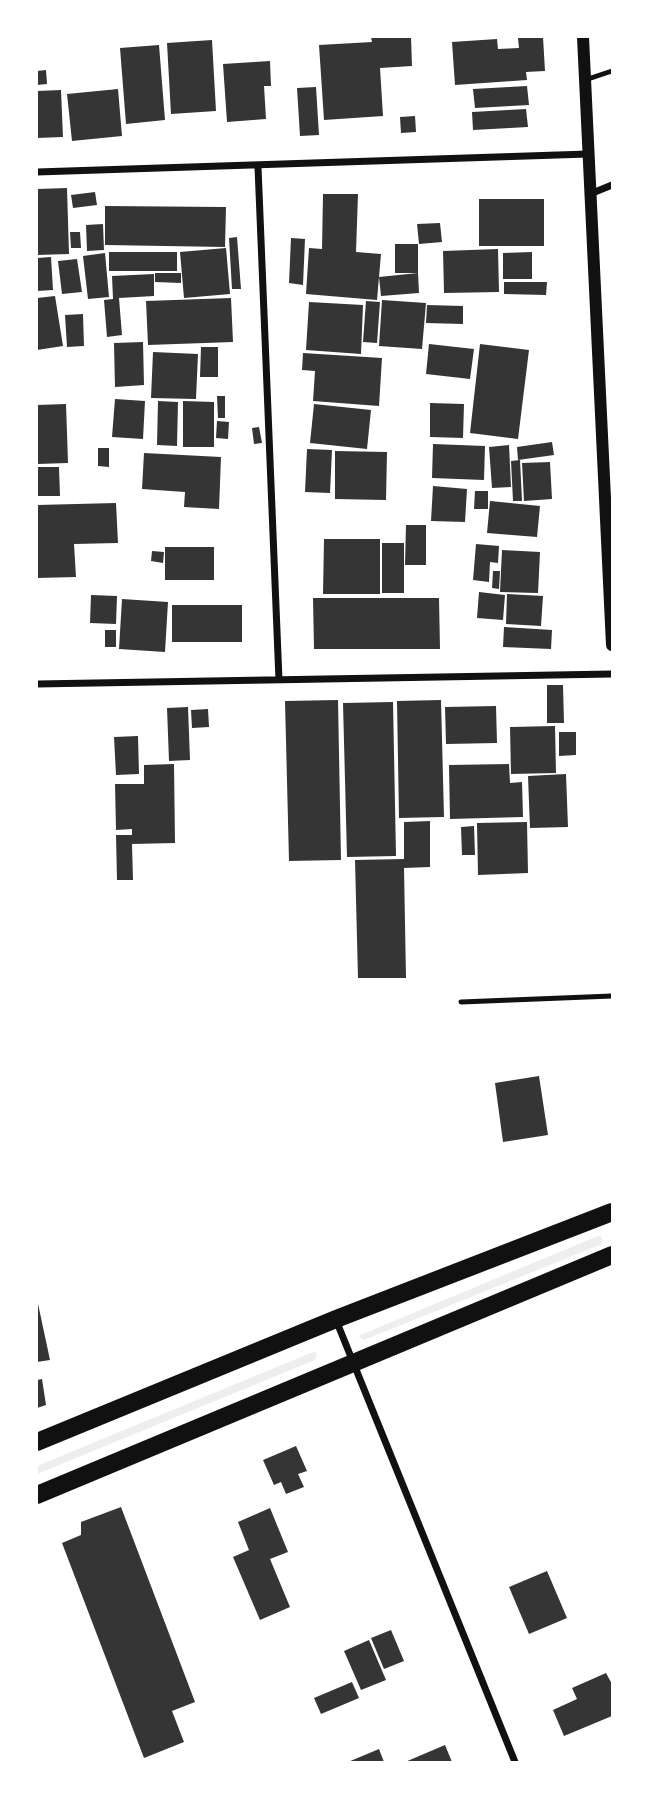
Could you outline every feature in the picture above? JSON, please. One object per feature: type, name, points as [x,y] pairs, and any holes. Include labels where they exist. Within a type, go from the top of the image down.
[{"type":"main road","points":[[37,1442],[336,1319],[612,1212]]},
{"type":"main road","points":[[37,1495],[355,1365],[612,1255]]},
{"type":"street","points":[[583,37],[609,517],[612,645]]},
{"type":"street","points":[[37,172],[258,167],[588,154]]},
{"type":"street","points":[[258,167],[279,680]]},
{"type":"street","points":[[590,194],[612,185]]},
{"type":"street","points":[[37,684],[612,674]]},
{"type":"street","points":[[336,1319],[515,1762]]},
{"type":"lane","points":[[585,80],[612,71]]},
{"type":"lane","points":[[461,1002],[612,996]]},
{"type":"shaded area","points":[[598,1236],[602,1237],[602,1244],[364,1340],[358,1336]]},
{"type":"shaded area","points":[[313,1352],[317,1353],[315,1360],[37,1474],[37,1466]]},
{"type":"building","points":[[371,37],[411,37],[412,66],[380,68],[383,116],[324,120],[319,45],[372,42]]},
{"type":"building","points":[[543,37],[545,71],[526,72],[527,80],[455,85],[452,42],[497,39],[498,49],[519,48],[518,38]]},
{"type":"building","points":[[212,40],[216,111],[171,114],[167,43]]},
{"type":"building","points":[[159,45],[165,120],[126,124],[120,48]]},
{"type":"building","points":[[270,61],[271,86],[264,86],[266,119],[227,122],[223,64]]},
{"type":"building","points":[[46,70],[47,84],[37,85],[37,71]]},
{"type":"building","points":[[527,86],[529,105],[475,108],[473,89]]},
{"type":"building","points":[[316,87],[319,135],[300,136],[297,88]]},
{"type":"building","points":[[118,89],[122,136],[72,141],[67,94]]},
{"type":"building","points":[[61,90],[63,137],[37,138],[37,91]]},
{"type":"building","points":[[526,109],[528,127],[473,130],[472,112]]},
{"type":"building","points":[[415,116],[416,132],[401,133],[400,117]]},
{"type":"building","points":[[67,188],[69,254],[37,255],[37,189]]},
{"type":"building","points":[[95,192],[97,205],[73,208],[71,195]]},
{"type":"building","points":[[323,194],[358,194],[356,252],[381,254],[377,300],[306,294],[309,248],[322,249]]},
{"type":"building","points":[[479,199],[544,199],[544,246],[479,246]]},
{"type":"building","points":[[105,206],[226,207],[225,247],[105,245]]},
{"type":"building","points":[[440,223],[442,242],[419,244],[417,224]]},
{"type":"building","points":[[103,224],[104,250],[87,251],[86,225]]},
{"type":"building","points":[[70,232],[80,232],[81,248],[71,248]]},
{"type":"building","points":[[237,237],[241,289],[232,289],[229,238]]},
{"type":"building","points":[[291,238],[305,239],[303,285],[289,283]]},
{"type":"building","points":[[395,244],[418,244],[418,273],[395,273]]},
{"type":"building","points":[[226,248],[230,294],[184,298],[180,252]]},
{"type":"building","points":[[498,249],[499,292],[444,293],[443,251]]},
{"type":"building","points":[[109,252],[177,252],[177,271],[109,271]]},
{"type":"building","points":[[532,252],[532,279],[503,279],[503,253]]},
{"type":"building","points":[[105,253],[109,297],[88,299],[83,256]]},
{"type":"building","points":[[51,257],[53,290],[37,291],[37,258]]},
{"type":"building","points":[[77,259],[82,292],[62,294],[58,261]]},
{"type":"building","points":[[155,273],[181,273],[181,283],[155,282]]},
{"type":"building","points":[[418,273],[419,293],[381,296],[379,277]]},
{"type":"building","points":[[154,274],[154,296],[119,298],[122,335],[107,337],[104,300],[113,299],[112,276]]},
{"type":"building","points":[[504,282],[547,282],[546,295],[504,294]]},
{"type":"building","points":[[55,296],[63,346],[37,350],[37,298]]},
{"type":"building","points":[[231,298],[233,342],[148,345],[146,301]]},
{"type":"building","points":[[382,300],[426,303],[422,349],[379,346]]},
{"type":"building","points":[[366,301],[380,302],[377,343],[363,342]]},
{"type":"building","points":[[309,302],[363,305],[361,354],[306,350]]},
{"type":"building","points":[[427,305],[463,306],[463,324],[426,323]]},
{"type":"building","points":[[83,314],[84,346],[67,347],[65,315]]},
{"type":"building","points":[[143,342],[144,385],[115,387],[114,343]]},
{"type":"building","points":[[429,344],[474,349],[470,379],[426,374]]},
{"type":"building","points":[[480,344],[529,350],[518,439],[470,433]]},
{"type":"building","points":[[201,347],[218,347],[218,377],[200,377]]},
{"type":"building","points":[[153,352],[198,354],[196,399],[151,398]]},
{"type":"building","points":[[303,353],[382,358],[379,406],[313,401],[315,371],[302,370]]},
{"type":"building","points":[[217,396],[225,396],[225,418],[218,418]]},
{"type":"building","points":[[115,399],[145,401],[143,439],[112,437]]},
{"type":"building","points":[[158,401],[178,402],[177,446],[157,445]]},
{"type":"building","points":[[183,401],[214,402],[214,447],[183,447]]},
{"type":"building","points":[[430,403],[464,404],[463,438],[430,437]]},
{"type":"building","points":[[66,404],[68,463],[37,464],[37,405]]},
{"type":"building","points":[[314,404],[371,410],[367,449],[310,443]]},
{"type":"building","points":[[217,421],[229,422],[228,439],[216,438]]},
{"type":"building","points":[[259,427],[262,443],[254,444],[252,428]]},
{"type":"building","points":[[552,442],[554,455],[518,460],[517,447]]},
{"type":"building","points":[[433,444],[485,446],[484,480],[432,478]]},
{"type":"building","points":[[509,445],[511,487],[492,488],[489,447]]},
{"type":"building","points":[[98,448],[109,448],[109,467],[98,466]]},
{"type":"building","points":[[307,449],[332,450],[330,493],[305,492]]},
{"type":"building","points":[[335,451],[387,452],[386,500],[335,499]]},
{"type":"building","points":[[144,453],[221,457],[219,509],[184,507],[185,492],[142,489]]},
{"type":"building","points":[[520,460],[522,501],[513,501],[511,461]]},
{"type":"building","points":[[550,462],[552,499],[524,501],[522,463]]},
{"type":"building","points":[[37,467],[59,467],[60,496],[37,496]]},
{"type":"building","points":[[433,486],[467,489],[465,522],[431,521]]},
{"type":"building","points":[[475,491],[488,491],[488,509],[474,509]]},
{"type":"building","points":[[490,501],[540,506],[537,537],[487,533]]},
{"type":"building","points":[[116,503],[118,543],[74,544],[76,577],[37,578],[37,505]]},
{"type":"building","points":[[406,525],[426,525],[426,565],[405,565]]},
{"type":"building","points":[[324,539],[380,539],[380,594],[323,594]]},
{"type":"building","points":[[382,543],[404,543],[404,593],[382,593]]},
{"type":"building","points":[[476,544],[499,546],[498,563],[490,562],[489,582],[473,580]]},
{"type":"building","points":[[165,547],[214,547],[214,580],[165,580]]},
{"type":"building","points":[[502,550],[540,552],[538,593],[500,592]]},
{"type":"building","points":[[152,551],[164,552],[163,563],[151,561]]},
{"type":"building","points":[[493,571],[500,571],[499,589],[492,588]]},
{"type":"building","points":[[479,592],[505,595],[503,620],[477,618]]},
{"type":"building","points":[[507,594],[543,596],[541,626],[506,624]]},
{"type":"building","points":[[91,595],[117,596],[116,624],[90,623]]},
{"type":"building","points":[[313,598],[439,598],[440,649],[314,649]]},
{"type":"building","points":[[122,599],[168,602],[165,652],[119,649]]},
{"type":"building","points":[[172,605],[242,605],[242,642],[172,642]]},
{"type":"building","points":[[504,627],[552,630],[551,649],[503,647]]},
{"type":"building","points":[[105,630],[116,630],[116,647],[105,647]]},
{"type":"building","points":[[547,685],[563,685],[564,723],[547,723]]},
{"type":"building","points":[[338,700],[341,860],[289,861],[285,701]]},
{"type":"building","points":[[441,700],[444,817],[399,818],[397,701]]},
{"type":"building","points":[[393,702],[396,856],[347,857],[343,703]]},
{"type":"building","points":[[496,706],[497,743],[446,744],[445,707]]},
{"type":"building","points":[[188,707],[190,760],[169,761],[167,708]]},
{"type":"building","points":[[208,709],[209,727],[192,728],[191,710]]},
{"type":"building","points":[[555,726],[556,773],[511,774],[510,727]]},
{"type":"building","points":[[559,732],[576,732],[576,755],[559,756]]},
{"type":"building","points":[[138,736],[139,774],[116,775],[114,737]]},
{"type":"building","points":[[174,764],[175,843],[132,844],[133,880],[117,880],[116,835],[132,835],[132,829],[116,830],[115,784],[144,784],[144,765]]},
{"type":"building","points":[[509,764],[510,783],[522,782],[523,817],[450,819],[449,765]]},
{"type":"building","points":[[566,774],[568,827],[530,828],[528,776]]},
{"type":"building","points":[[430,821],[430,867],[404,868],[406,978],[358,978],[355,860],[404,859],[404,822]]},
{"type":"building","points":[[527,822],[528,873],[478,875],[477,823]]},
{"type":"building","points":[[474,826],[475,855],[462,855],[461,827]]},
{"type":"building","points":[[539,1076],[548,1135],[503,1142],[495,1083]]},
{"type":"building","points":[[37,1299],[50,1360],[37,1362]]},
{"type":"building","points":[[42,1379],[46,1405],[37,1408],[37,1380]]},
{"type":"building","points":[[296,1446],[307,1471],[298,1474],[304,1487],[286,1494],[281,1482],[274,1485],[263,1460]]},
{"type":"building","points":[[121,1507],[195,1702],[172,1711],[184,1742],[144,1758],[62,1543],[81,1535],[81,1522]]},
{"type":"building","points":[[270,1508],[288,1552],[270,1559],[290,1607],[260,1620],[233,1557],[249,1550],[238,1522]]},
{"type":"building","points":[[547,1571],[567,1618],[529,1634],[509,1587]]},
{"type":"building","points":[[391,1630],[404,1661],[384,1669],[371,1638]]},
{"type":"building","points":[[369,1640],[386,1680],[361,1690],[344,1651]]},
{"type":"building","points":[[606,1673],[612,1684],[612,1716],[564,1736],[553,1710],[577,1699],[572,1688]]},
{"type":"building","points":[[352,1682],[359,1698],[321,1714],[314,1698]]},
{"type":"building","points":[[445,1745],[452,1762],[405,1762]]},
{"type":"building","points":[[379,1749],[384,1762],[348,1762]]}]
